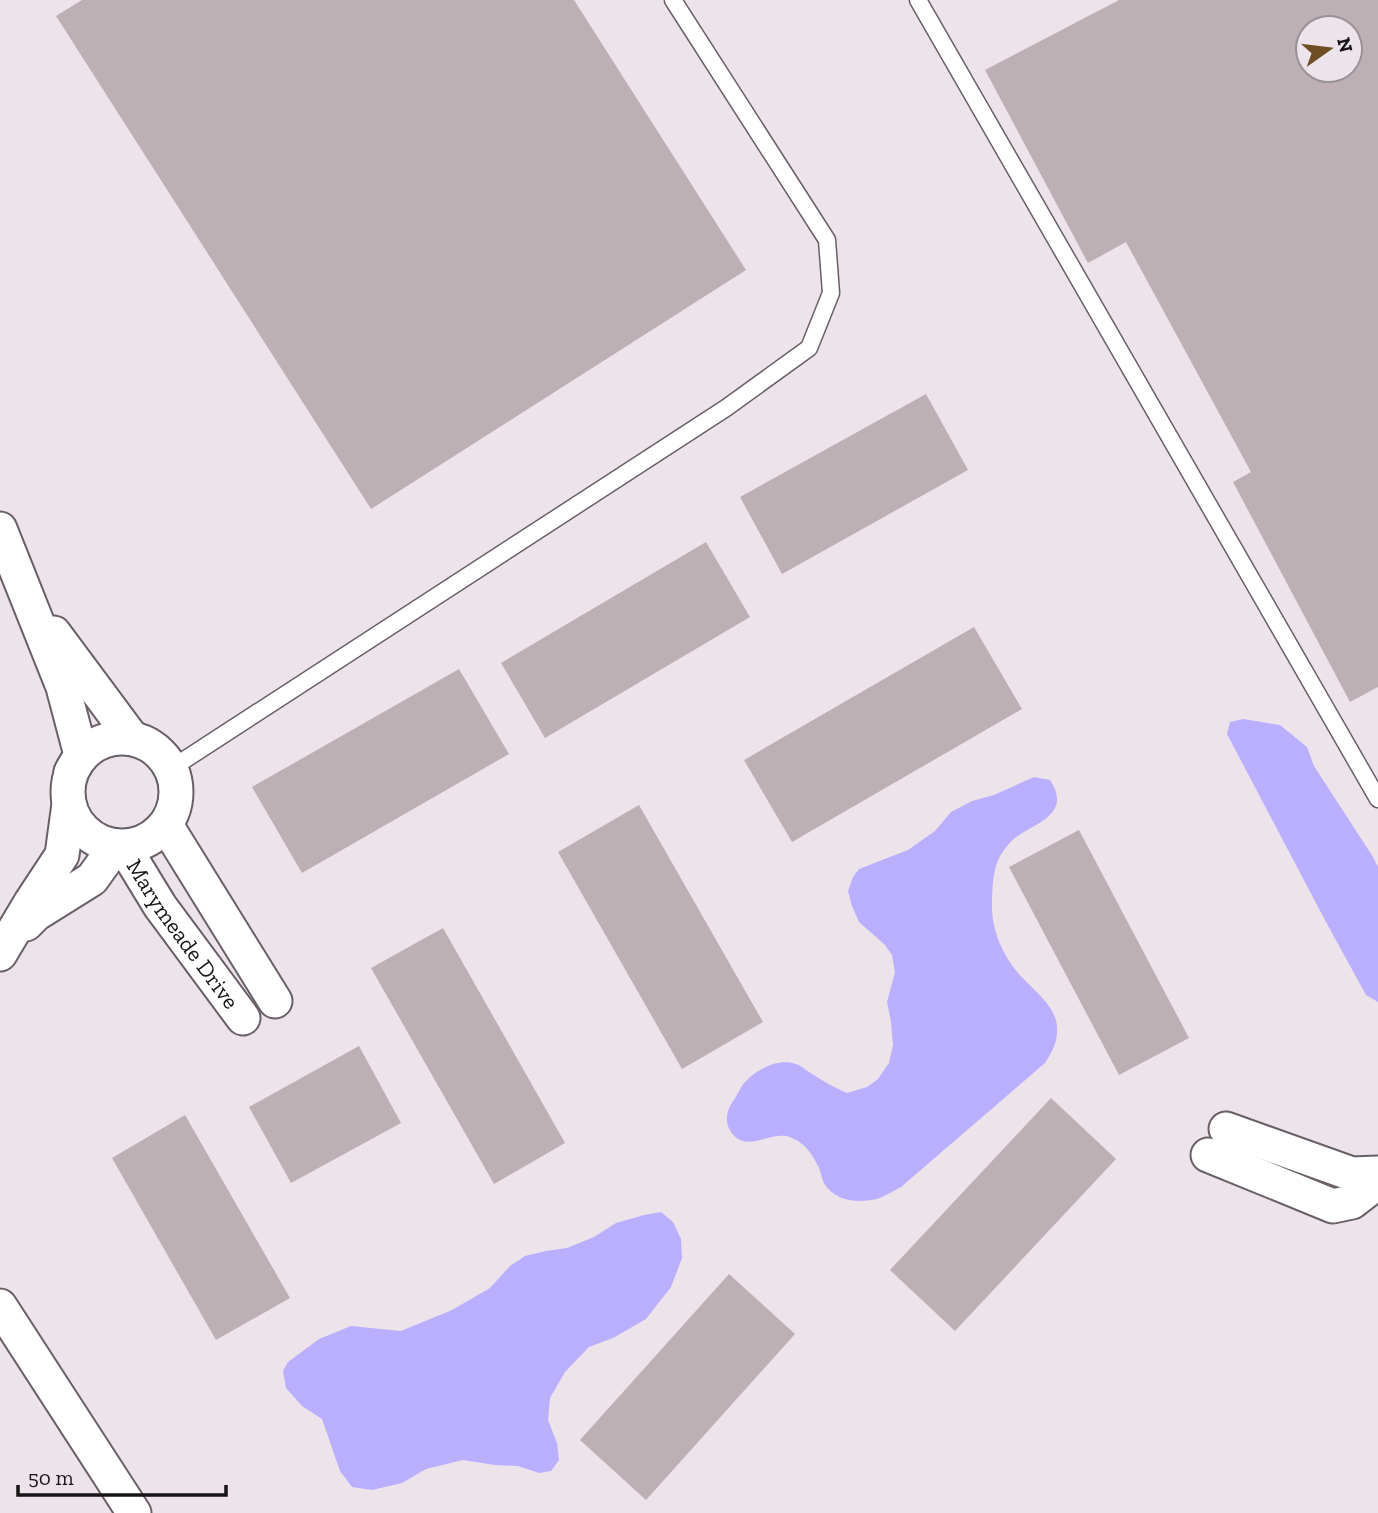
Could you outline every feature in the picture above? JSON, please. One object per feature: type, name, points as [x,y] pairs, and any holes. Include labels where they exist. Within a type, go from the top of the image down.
[{"type":"street","points":[[0,529],[63,687],[81,755],[70,788],[78,824],[94,840],[120,847],[147,841],[166,825],[175,807],[177,787],[172,768],[155,748],[132,738],[113,738],[95,744],[80,756],[70,788],[62,855],[3,950]]},
{"type":"street","points":[[27,596],[132,738]]},
{"type":"street","name":"Marymeade Drive","points":[[166,825],[275,1001]]},
{"type":"street","points":[[3,950],[36,914],[92,879],[120,847]]},
{"type":"street","name":"Marymeade Drive","points":[[120,847],[243,1018]]},
{"type":"street","points":[[1378,1173],[1352,1174],[1217,1142],[1333,1206],[1352,1202],[1378,1182]]},
{"type":"street","points":[[0,1306],[134,1513]]},
{"type":"lane","points":[[172,768],[726,408],[809,348],[831,293],[827,240],[673,0]]},
{"type":"lane","points":[[918,0],[1378,799]]},
{"type":"shaded area","points":[[1243,719],[1280,725],[1307,747],[1314,766],[1378,867],[1378,1002],[1366,995],[1227,734],[1230,722]]},
{"type":"shaded area","points":[[1034,777],[1050,780],[1056,791],[1055,809],[1042,821],[1016,837],[1002,853],[994,873],[992,910],[997,935],[1008,959],[1048,1005],[1056,1020],[1055,1042],[1045,1063],[901,1187],[877,1199],[855,1201],[834,1194],[824,1183],[810,1152],[792,1138],[779,1136],[750,1142],[737,1138],[729,1128],[729,1110],[745,1082],[763,1068],[790,1062],[847,1093],[867,1087],[878,1079],[889,1063],[893,1045],[887,1002],[895,972],[892,955],[884,944],[859,922],[852,906],[848,891],[859,869],[908,850],[935,831],[951,812]]},
{"type":"shaded area","points":[[661,1212],[673,1222],[681,1239],[682,1258],[671,1287],[646,1319],[613,1338],[589,1347],[565,1372],[550,1398],[548,1420],[557,1443],[559,1460],[551,1471],[539,1473],[518,1466],[463,1460],[426,1469],[402,1483],[372,1490],[352,1487],[340,1471],[322,1419],[302,1406],[286,1388],[283,1371],[288,1362],[319,1339],[351,1326],[401,1331],[452,1310],[490,1288],[510,1266],[525,1256],[567,1248],[594,1237],[616,1223]]},
{"type":"building","points":[[82,0],[574,0],[746,270],[371,509],[56,16]]},
{"type":"building","points":[[1119,0],[1378,0],[1378,687],[1350,702],[1233,482],[1251,472],[1126,242],[1088,263],[985,70]]},
{"type":"building","points":[[926,394],[968,470],[782,574],[740,497]]},
{"type":"building","points":[[706,542],[750,617],[545,738],[501,663]]},
{"type":"building","points":[[974,627],[1022,709],[792,842],[744,760]]},
{"type":"building","points":[[459,669],[509,754],[302,873],[252,787]]},
{"type":"building","points":[[639,805],[763,1022],[682,1069],[558,852]]},
{"type":"building","points":[[1079,830],[1189,1038],[1119,1075],[1009,867]]},
{"type":"building","points":[[443,928],[565,1143],[494,1184],[371,968]]},
{"type":"building","points":[[359,1046],[401,1123],[291,1183],[249,1107]]},
{"type":"building","points":[[1051,1098],[1116,1159],[955,1331],[890,1270]]},
{"type":"building","points":[[185,1115],[290,1298],[216,1340],[112,1158]]},
{"type":"building","points":[[729,1274],[795,1334],[646,1500],[580,1440]]}]
